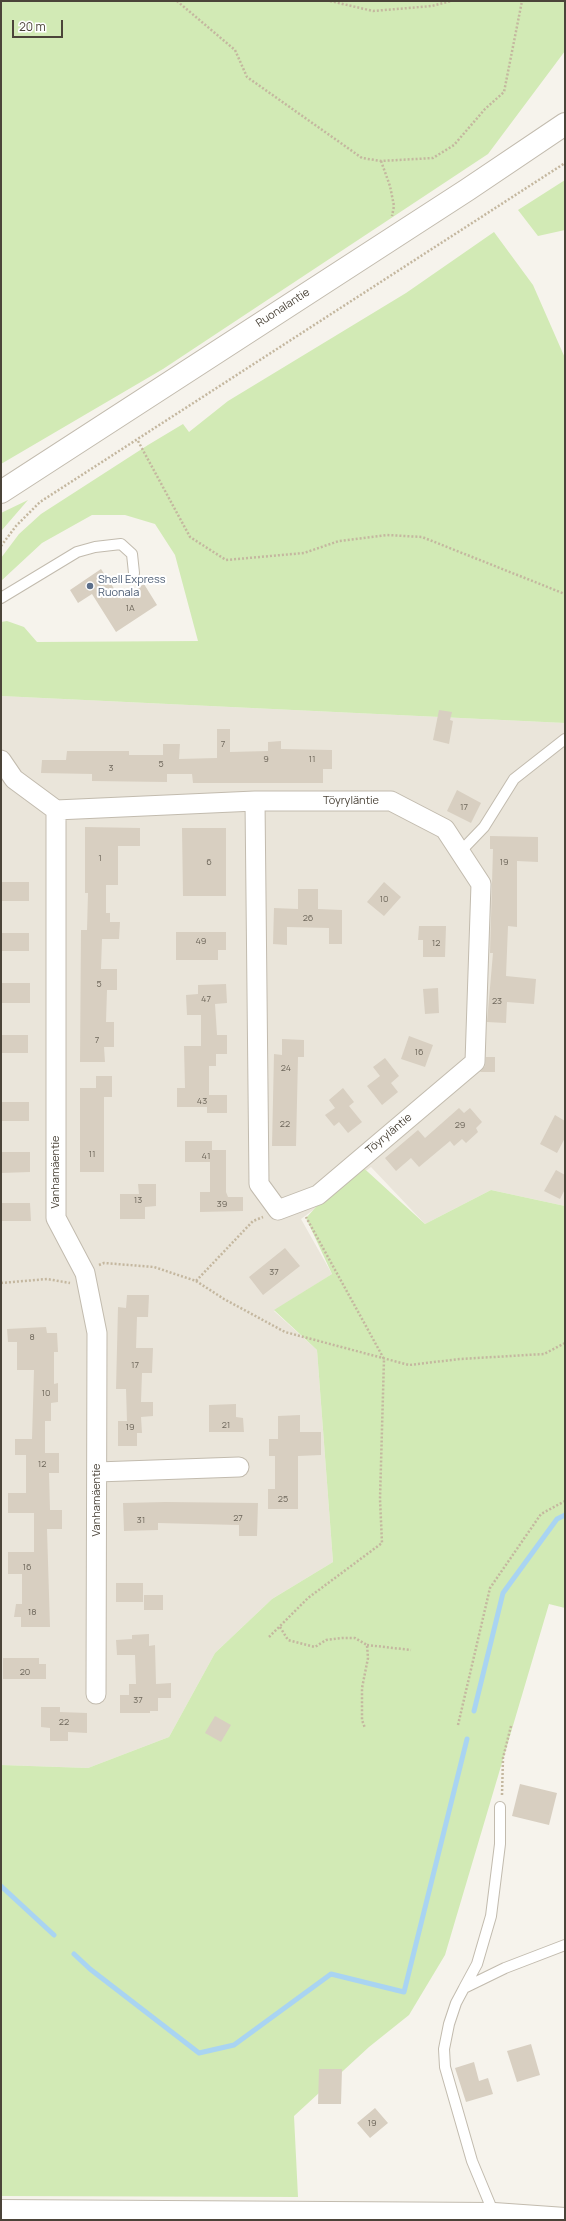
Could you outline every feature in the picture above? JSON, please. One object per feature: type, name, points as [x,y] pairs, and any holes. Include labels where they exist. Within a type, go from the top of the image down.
[{"type":"street","name":"Ruonalantie","points":[[1,492],[396,236],[565,124]]},
{"type":"street","points":[[1,760],[14,779],[56,810]]},
{"type":"street","name":"Töyryläntie","points":[[56,810],[256,801],[391,801],[445,829],[481,884],[475,1062],[318,1195],[278,1210]]},
{"type":"street","points":[[256,801],[259,1184],[278,1210]]},
{"type":"street","name":"Vanhamäentie","points":[[56,810],[56,1218],[86,1278],[97,1332],[96,1694]]},
{"type":"street","points":[[97,1472],[239,1467]]},
{"type":"street","points":[[1,2211],[401,2217],[494,2214],[565,2219]]},
{"type":"lane","points":[[1,598],[78,552],[95,547],[121,544],[132,554],[134,573]]},
{"type":"lane","points":[[460,852],[484,827],[514,779],[565,739]]},
{"type":"lane","points":[[494,2214],[472,2161],[445,2067],[444,2049],[456,2003],[477,1964],[491,1916],[500,1844],[500,1808]]},
{"type":"lane","points":[[464,1988],[506,1968],[565,1945]]},
{"type":"path","points":[[177,1],[235,50],[247,77],[362,158],[381,161],[433,158],[454,145],[485,109],[504,92],[522,1]]},
{"type":"path","points":[[330,1],[373,11],[432,6],[451,1]]},
{"type":"path","points":[[381,161],[390,186],[394,206],[392,217],[396,236]]},
{"type":"path","points":[[1,546],[16,526],[40,502],[138,441],[565,163]]},
{"type":"path","points":[[138,441],[190,537],[226,560],[304,553],[339,541],[387,535],[422,537],[565,594]]},
{"type":"path","points":[[269,1637],[308,1598],[382,1543],[380,1499],[384,1359],[312,1227],[296,1204]]},
{"type":"path","points":[[196,1281],[253,1221],[278,1210]]},
{"type":"path","points":[[1,1283],[47,1279],[67,1283],[86,1278],[104,1263],[154,1267],[196,1281],[224,1299],[285,1332],[409,1365],[460,1359],[544,1354],[565,1343]]},
{"type":"path","points":[[458,1724],[490,1588],[541,1514],[565,1501]]},
{"type":"path","points":[[280,1627],[288,1640],[315,1647],[326,1640],[355,1638],[367,1645],[411,1650]]},
{"type":"path","points":[[365,1728],[362,1720],[362,1688],[368,1658],[367,1645]]},
{"type":"path","points":[[500,1808],[503,1758],[511,1726]]},
{"type":"shaded area","points":[[1,696],[565,723],[565,1206],[491,1190],[425,1224],[371,1167],[301,1219],[332,1274],[274,1311],[317,1350],[333,1562],[272,1599],[215,1653],[169,1737],[88,1768],[1,1765]]},
{"type":"green space","points":[[1,1],[565,1],[565,51],[488,154],[163,369],[1,464]]},
{"type":"green space","points":[[565,180],[565,230],[538,236],[518,210]]},
{"type":"green space","points":[[494,232],[533,285],[565,358],[565,723],[1,696],[1,622],[7,621],[24,627],[37,642],[198,641],[175,555],[155,524],[125,515],[92,515],[42,543],[1,581],[1,558],[19,534],[41,514],[148,445],[183,424],[189,432],[228,401],[406,293]]},
{"type":"green space","points":[[28,500],[2,530],[1,531],[1,513]]},
{"type":"green space","points":[[357,1162],[425,1224],[491,1190],[565,1206],[565,1608],[549,1604],[445,1955],[409,2015],[369,2047],[294,2116],[298,2197],[1,2196],[1,1765],[88,1768],[169,1737],[215,1653],[272,1599],[333,1562],[317,1350],[274,1310],[332,1274],[306,1218]]},
{"type":"building","points":[[101,569],[121,599],[144,584],[157,605],[116,632],[92,594],[78,603],[70,590]]},
{"type":"building","points":[[439,710],[452,712],[450,720],[453,721],[449,744],[433,740]]},
{"type":"building","points":[[217,729],[230,729],[230,752],[268,751],[268,742],[281,741],[281,749],[332,750],[332,769],[323,769],[323,783],[193,783],[192,774],[167,774],[167,782],[92,781],[92,774],[41,773],[42,760],[66,760],[67,751],[129,751],[129,755],[163,755],[163,744],[180,744],[179,759],[217,758]]},
{"type":"building","points":[[457,790],[481,803],[471,823],[447,811]]},
{"type":"building","points":[[85,827],[140,828],[140,846],[118,846],[118,885],[106,885],[106,913],[110,913],[110,922],[120,922],[119,939],[102,939],[101,969],[117,969],[117,990],[107,990],[106,1022],[114,1022],[114,1047],[104,1047],[105,1062],[80,1062],[81,930],[87,930],[88,893],[85,893]]},
{"type":"building","points":[[182,828],[226,828],[226,896],[183,896]]},
{"type":"building","points":[[490,836],[538,837],[538,862],[517,861],[517,927],[508,926],[506,976],[536,979],[534,1004],[507,1002],[506,1023],[487,1022],[493,953],[490,953],[493,849],[490,849]]},
{"type":"building","points":[[1,882],[29,882],[29,901],[1,901]]},
{"type":"building","points":[[384,882],[401,897],[384,916],[367,902]]},
{"type":"building","points":[[298,889],[318,889],[318,909],[342,910],[342,944],[329,944],[329,928],[287,927],[287,945],[273,944],[274,908],[298,909]]},
{"type":"building","points":[[419,926],[446,926],[445,957],[423,957],[423,940],[418,940]]},
{"type":"building","points":[[176,932],[226,932],[226,950],[218,950],[218,960],[176,960]]},
{"type":"building","points":[[1,933],[29,933],[29,951],[1,951]]},
{"type":"building","points":[[1,983],[30,983],[30,1003],[1,1003]]},
{"type":"building","points":[[226,984],[227,1003],[215,1004],[217,1035],[227,1035],[227,1054],[216,1054],[216,1066],[209,1066],[209,1095],[227,1095],[227,1113],[207,1113],[207,1107],[177,1107],[177,1088],[185,1088],[184,1046],[201,1046],[201,1015],[187,1015],[186,995],[198,994],[198,985]]},
{"type":"building","points":[[438,988],[439,1013],[425,1014],[423,989]]},
{"type":"building","points":[[1,1035],[28,1035],[28,1053],[1,1053]]},
{"type":"building","points":[[409,1036],[433,1045],[425,1067],[401,1059]]},
{"type":"building","points":[[282,1039],[304,1040],[304,1057],[298,1057],[296,1146],[272,1146],[274,1054],[282,1055]]},
{"type":"building","points":[[486,1057],[495,1057],[495,1072],[480,1072],[485,1066]]},
{"type":"building","points":[[385,1058],[399,1076],[391,1083],[398,1092],[382,1105],[367,1086],[380,1076],[373,1067]]},
{"type":"building","points":[[96,1076],[112,1076],[112,1097],[104,1097],[104,1172],[80,1172],[80,1088],[96,1088]]},
{"type":"building","points":[[343,1088],[354,1102],[349,1106],[362,1122],[348,1133],[339,1122],[334,1126],[325,1115],[335,1108],[329,1100]]},
{"type":"building","points":[[1,1102],[29,1102],[29,1121],[1,1121]]},
{"type":"building","points":[[459,1108],[464,1113],[470,1108],[482,1122],[476,1128],[478,1132],[466,1143],[462,1139],[454,1146],[450,1141],[419,1167],[411,1158],[396,1171],[385,1158],[418,1130],[425,1138]]},
{"type":"building","points":[[555,1115],[565,1121],[565,1138],[557,1153],[540,1144]]},
{"type":"building","points":[[185,1141],[212,1141],[212,1150],[226,1150],[226,1192],[228,1197],[243,1197],[243,1211],[200,1212],[200,1192],[210,1192],[210,1162],[185,1162]]},
{"type":"building","points":[[1,1152],[30,1152],[30,1172],[1,1173]]},
{"type":"building","points":[[556,1170],[565,1175],[565,1189],[560,1199],[544,1191]]},
{"type":"building","points":[[138,1184],[156,1184],[156,1206],[145,1207],[145,1219],[120,1219],[120,1194],[139,1194]]},
{"type":"building","points":[[1,1203],[30,1203],[31,1221],[1,1221]]},
{"type":"building","points":[[285,1248],[300,1266],[263,1295],[249,1277]]},
{"type":"building","points":[[127,1295],[149,1295],[148,1317],[137,1317],[136,1348],[153,1348],[152,1373],[142,1373],[141,1402],[153,1402],[153,1416],[141,1417],[142,1433],[137,1433],[137,1446],[118,1446],[118,1421],[127,1421],[126,1389],[116,1389],[118,1307],[126,1308]]},
{"type":"building","points":[[46,1327],[47,1333],[57,1333],[58,1352],[54,1352],[54,1384],[58,1383],[58,1402],[51,1403],[51,1421],[45,1421],[45,1453],[59,1453],[59,1473],[49,1473],[50,1510],[62,1510],[62,1529],[47,1529],[50,1627],[21,1627],[21,1617],[14,1617],[16,1604],[22,1604],[22,1574],[8,1574],[8,1552],[34,1552],[34,1513],[8,1513],[8,1493],[26,1493],[26,1455],[15,1455],[15,1439],[32,1439],[34,1370],[17,1370],[17,1342],[8,1342],[7,1329]]},
{"type":"building","points":[[236,1404],[236,1417],[243,1418],[244,1432],[209,1432],[209,1405]]},
{"type":"building","points":[[300,1415],[300,1432],[321,1432],[321,1455],[298,1456],[298,1509],[268,1509],[268,1489],[275,1489],[275,1456],[269,1456],[269,1439],[278,1439],[278,1416]]},
{"type":"building","points":[[123,1503],[258,1503],[257,1536],[239,1536],[239,1525],[158,1523],[158,1530],[124,1531]]},
{"type":"building","points":[[116,1583],[143,1583],[143,1602],[116,1602]]},
{"type":"building","points":[[144,1595],[163,1595],[163,1610],[144,1610]]},
{"type":"building","points":[[149,1634],[149,1646],[155,1645],[156,1684],[171,1683],[171,1698],[158,1698],[158,1711],[150,1711],[150,1713],[120,1713],[120,1695],[129,1695],[129,1684],[136,1684],[135,1655],[117,1655],[116,1640],[132,1639],[132,1635]]},
{"type":"building","points":[[3,1658],[39,1658],[39,1664],[46,1664],[46,1679],[3,1679]]},
{"type":"building","points":[[41,1707],[60,1707],[60,1712],[87,1713],[87,1733],[68,1732],[68,1741],[50,1741],[50,1728],[41,1727]]},
{"type":"building","points":[[215,1716],[231,1725],[221,1742],[205,1733]]},
{"type":"building","points":[[520,1784],[557,1793],[549,1825],[512,1816]]},
{"type":"building","points":[[531,2044],[540,2075],[517,2082],[507,2051]]},
{"type":"building","points":[[474,2062],[479,2081],[488,2078],[493,2094],[466,2102],[455,2068]]},
{"type":"building","points":[[319,2069],[342,2069],[341,2104],[318,2104]]},
{"type":"building","points":[[375,2108],[388,2123],[370,2138],[357,2123]]},
{"type":"waterway","points":[[474,1711],[503,1593],[557,1519],[565,1515]]},
{"type":"waterway","points":[[74,1954],[90,1969],[199,2053],[234,2045],[331,1974],[404,1992],[467,1739]]},
{"type":"waterway","points":[[1,1886],[54,1935]]},
{"type":"place","name":"Shell Express Ruonala","points":[[90,586]]}]
